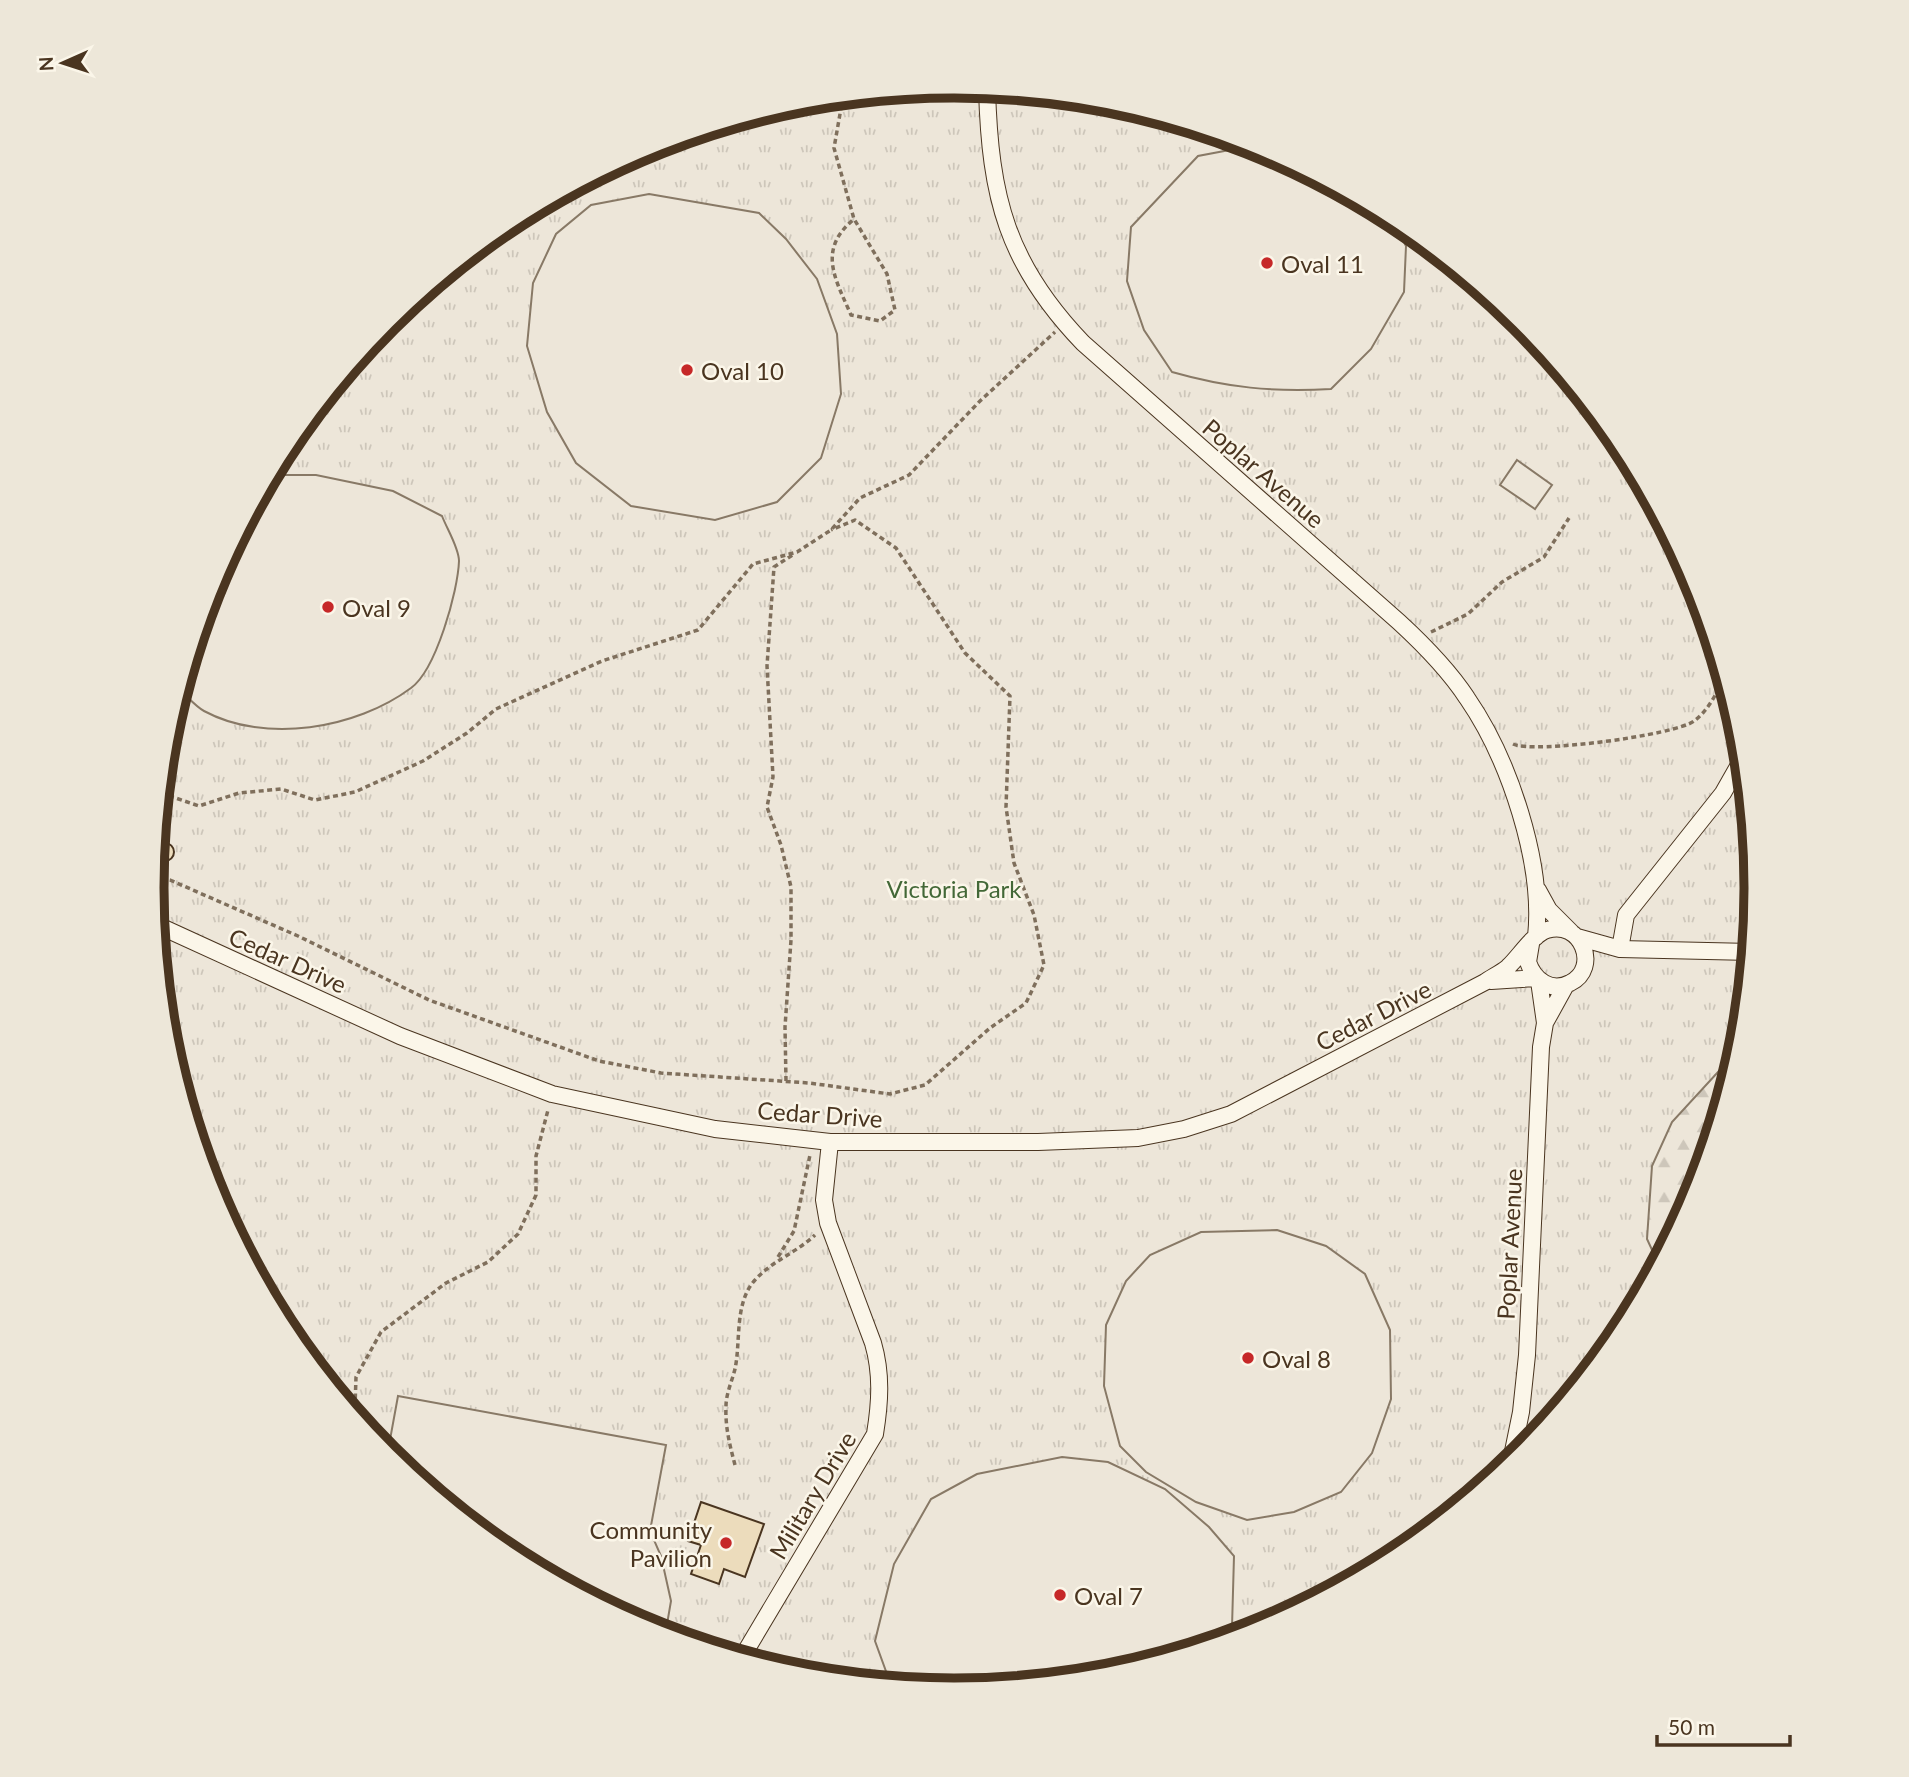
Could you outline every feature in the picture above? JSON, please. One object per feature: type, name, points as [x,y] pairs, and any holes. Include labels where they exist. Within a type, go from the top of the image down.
[{"type":"street","name":"Poplar Avenue","points":[[988,99],[993,165],[1010,233],[1032,283],[1064,324],[1417,639],[1455,680],[1489,734],[1517,806],[1535,885],[1533,940]]},
{"type":"street","points":[[1620,949],[1626,915],[1723,793],[1736,771]]},
{"type":"street","name":"Poplar Avenue","points":[[1535,885],[1549,910],[1574,934]]},
{"type":"street","points":[[1574,934],[1583,944],[1586,964],[1582,973],[1566,985],[1548,985],[1538,980],[1528,962],[1533,940],[1557,928],[1620,949],[1742,952]]},
{"type":"street","name":"Cedar Drive","points":[[166,929],[400,1036],[552,1094],[715,1129],[830,1142],[1038,1142],[1138,1138],[1184,1129],[1231,1114],[1485,982],[1507,968],[1533,940]]},
{"type":"street","points":[[1586,964],[1620,949]]},
{"type":"street","name":"Poplar Avenue","points":[[1514,1446],[1527,1355],[1545,1023],[1538,980]]},
{"type":"street","name":"Cedar Drive","points":[[1485,982],[1538,980]]},
{"type":"street","name":"Poplar Avenue","points":[[1545,1023],[1566,985]]},
{"type":"street","name":"Military Drive","points":[[746,1651],[875,1434],[880,1402],[878,1360],[828,1223],[824,1200],[830,1142]]},
{"type":"path","points":[[841,107],[834,148],[853,219],[887,274],[895,310],[880,321],[851,315],[831,268],[838,232],[853,219]]},
{"type":"path","points":[[831,530],[860,498],[909,475],[981,401],[1064,324]]},
{"type":"path","points":[[1417,639],[1468,614],[1502,582],[1544,557],[1569,518]]},
{"type":"path","points":[[164,879],[298,936],[429,1000],[599,1061],[661,1073],[786,1082],[890,1094],[925,1084],[990,1028],[1026,1003],[1044,965],[1034,915],[1014,863],[1006,807],[1010,696],[965,653],[897,548],[855,520],[831,530],[774,567],[767,666],[773,777],[767,807],[781,845],[791,887],[791,940],[785,1027],[786,1082]]},
{"type":"path","points":[[170,796],[199,806],[239,793],[281,789],[315,800],[355,792],[424,761],[467,733],[496,709],[602,661],[698,630],[753,564],[797,552]]},
{"type":"path","points":[[1489,734],[1519,747],[1552,749],[1682,727],[1704,711],[1719,687]]},
{"type":"path","points":[[355,1404],[356,1377],[381,1332],[446,1283],[488,1262],[518,1234],[536,1195],[536,1156],[552,1094]]},
{"type":"path","points":[[735,1465],[727,1433],[726,1404],[735,1367],[742,1306],[752,1282],[777,1258],[794,1231],[813,1140]]},
{"type":"path","points":[[777,1258],[803,1247],[828,1223]]},
{"type":"green space","name":"Victoria Park","points":[[954,98],[1058,105],[1109,113],[1209,140],[1257,158],[1350,204],[1436,261],[1476,294],[1549,367],[1582,407],[1639,493],[1663,539],[1685,586],[1718,684],[1730,734],[1743,837],[1745,888],[1738,992],[1730,1043],[1703,1143],[1685,1191],[1639,1284],[1582,1370],[1549,1410],[1476,1483],[1436,1516],[1350,1573],[1304,1597],[1257,1619],[1159,1652],[1109,1664],[1006,1677],[954,1679],[851,1672],[800,1664],[700,1637],[652,1619],[559,1573],[473,1516],[433,1483],[360,1410],[327,1370],[270,1284],[246,1238],[224,1191],[191,1093],[179,1043],[166,940],[164,888],[171,785],[179,734],[206,634],[224,586],[270,493],[327,407],[360,367],[433,294],[473,261],[559,204],[605,180],[652,158],[750,125],[800,113],[903,100]]},
{"type":"green space","name":"Oval 11","points":[[1234,149],[1257,158],[1350,204],[1401,236],[1406,246],[1404,292],[1371,349],[1331,389],[1250,388],[1172,372],[1144,330],[1127,281],[1131,227],[1198,156]]},
{"type":"green space","name":"Oval 10","points":[[649,194],[759,213],[786,239],[817,279],[837,334],[841,394],[821,458],[777,502],[715,520],[631,506],[576,463],[547,412],[527,346],[533,283],[556,234],[591,205]]},
{"type":"green space","points":[[1517,460],[1552,485],[1535,509],[1500,485]]},
{"type":"green space","name":"Oval 9","points":[[281,475],[316,475],[393,491],[442,516],[455,544],[459,561],[455,591],[437,648],[420,679],[411,688],[364,714],[310,727],[254,727],[228,721],[201,709],[188,697],[206,634],[246,539]]},
{"type":"green space","points":[[1725,1065],[1703,1143],[1685,1191],[1654,1255],[1647,1239],[1652,1166],[1672,1122]]},
{"type":"green space","name":"Oval 8","points":[[1277,1230],[1326,1246],[1365,1274],[1390,1330],[1391,1399],[1372,1453],[1341,1492],[1294,1512],[1247,1520],[1196,1502],[1146,1472],[1120,1446],[1104,1386],[1106,1325],[1126,1281],[1150,1255],[1201,1232]]},
{"type":"green space","points":[[398,1396],[666,1445],[650,1531],[661,1556],[671,1601],[667,1625],[605,1597],[515,1546],[433,1483],[390,1441]]},
{"type":"green space","name":"Oval 7","points":[[1062,1457],[1108,1462],[1165,1489],[1209,1527],[1234,1556],[1231,1629],[1159,1652],[1058,1672],[954,1679],[888,1676],[875,1641],[894,1564],[931,1499],[977,1474]]},
{"type":"building","points":[[166,843],[173,849],[173,855],[165,861]]},
{"type":"building","name":"Community Pavilion","points":[[701,1502],[764,1524],[745,1577],[724,1569],[719,1584],[691,1574],[701,1545],[688,1541]]},
{"type":"place","name":"Oval 11","points":[[1267,263]]},
{"type":"place","name":"Oval 10","points":[[687,370]]},
{"type":"place","name":"Oval 9","points":[[328,607]]},
{"type":"place","name":"Oval 8","points":[[1248,1358]]},
{"type":"place","name":"Community Pavilion","points":[[726,1543]]},
{"type":"place","name":"Oval 7","points":[[1060,1595]]}]
